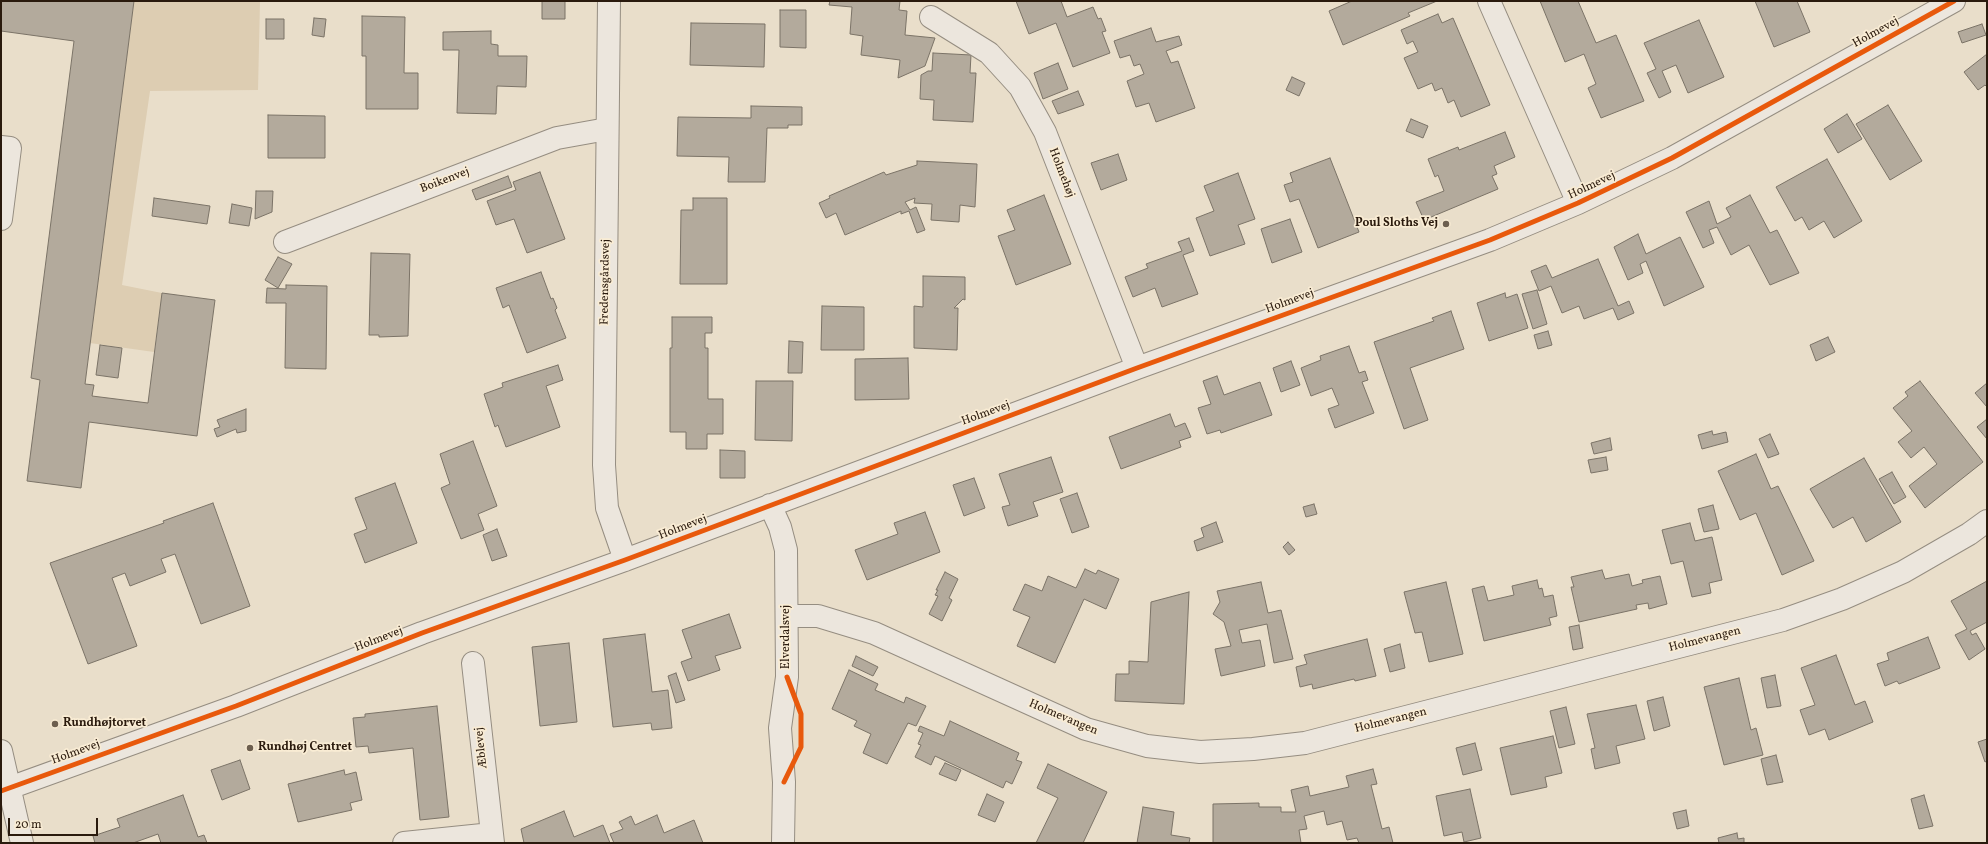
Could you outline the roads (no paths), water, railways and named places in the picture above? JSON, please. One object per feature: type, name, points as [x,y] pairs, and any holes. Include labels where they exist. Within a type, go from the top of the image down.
[{"type":"street","name":"Fredensgårdsvej","points":[[609,1],[604,465],[607,508],[625,560]]},
{"type":"street","points":[[1489,1],[1578,203]]},
{"type":"street","name":"Holmevej","points":[[5,789],[236,706],[422,633],[625,560],[1137,368],[1454,253],[1578,203],[1672,158],[1954,1]]},
{"type":"street","name":"Holmehøj","points":[[931,17],[988,53],[1020,88],[1046,132],[1137,368]]},
{"type":"street","name":"Boikenvej","points":[[285,242],[557,138],[608,129]]},
{"type":"street","points":[[1,147],[10,148],[1,219]]},
{"type":"street","name":"Elverdalsvej","points":[[770,505],[780,527],[786,550],[788,616],[787,677],[780,728],[784,782],[783,843]]},
{"type":"street","name":"Holmevangen","points":[[788,616],[818,616],[874,632],[1086,729],[1147,746],[1200,752],[1253,749],[1305,743],[1783,620],[1842,599],[1903,572],[1969,534],[1987,521]]},
{"type":"street","name":"Æblevej","points":[[404,843],[492,838],[473,663]]},
{"type":"street","points":[[1,751],[5,789],[22,843]]},
{"type":"place","name":"Poul Sloths Vej","points":[[1446,224]]},
{"type":"place","name":"Rundhøjtorvet","points":[[55,724]]},
{"type":"place","name":"Rundhøj Centret","points":[[250,748]]}]
